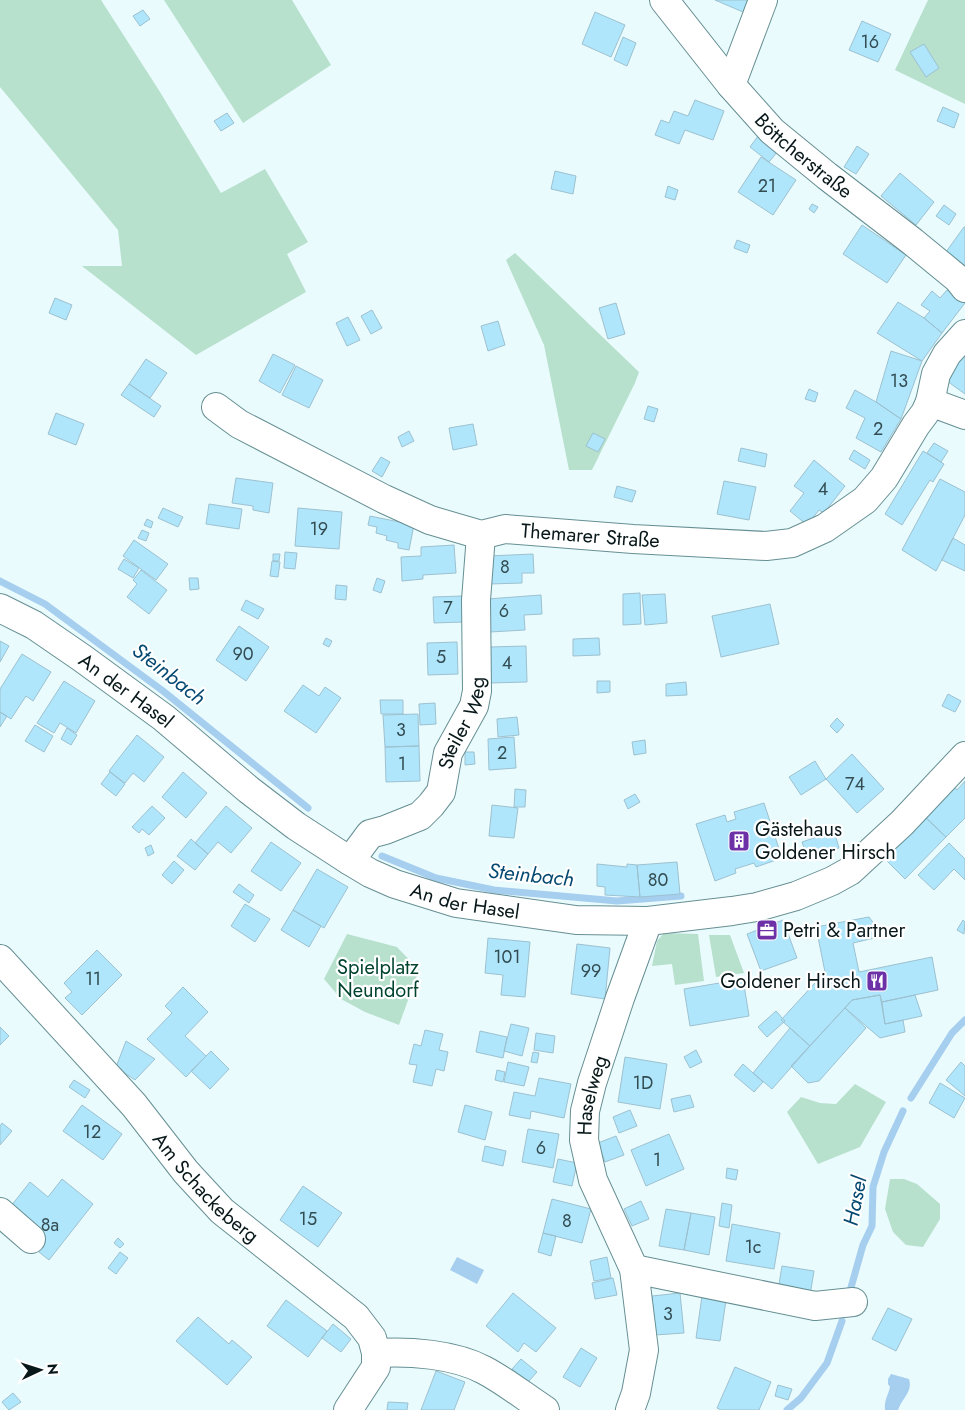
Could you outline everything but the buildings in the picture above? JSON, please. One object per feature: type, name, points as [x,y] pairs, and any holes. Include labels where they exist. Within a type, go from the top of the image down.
[{"type":"street","name":"Böttcherstraße","points":[[664,0],[731,85],[772,131],[826,176],[913,242],[958,279],[965,288]]},
{"type":"street","points":[[731,85],[763,0]]},
{"type":"street","points":[[965,334],[947,354],[936,374],[930,402],[965,415]]},
{"type":"street","name":"Themarer Straße","points":[[216,407],[239,424],[384,499],[430,520],[481,534],[505,529],[633,539],[766,546],[792,543],[825,528],[865,500],[884,478],[930,402]]},
{"type":"street","name":"Steiler Weg","points":[[350,861],[370,834],[420,816],[441,792],[448,753],[474,706],[476,691],[476,600],[481,534]]},
{"type":"street","name":"An der Hasel","points":[[0,608],[34,625],[82,658],[164,718],[296,826],[350,861],[370,873],[395,884],[456,903],[576,920],[648,921],[732,912],[796,896],[832,881],[850,871],[877,847],[965,756]]},
{"type":"street","name":"Haselweg","points":[[630,1410],[636,1393],[644,1350],[634,1269],[592,1180],[584,1140],[585,1111],[620,998],[648,921]]},
{"type":"street","name":"Am Schackeberg","points":[[0,959],[134,1105],[186,1172],[222,1211],[356,1318],[372,1338],[376,1352]]},
{"type":"street","points":[[0,1212],[31,1239]]},
{"type":"street","points":[[634,1269],[815,1306],[853,1302]]},
{"type":"street","points":[[348,1410],[376,1368],[376,1352],[434,1355],[466,1363],[484,1370],[545,1410]]},
{"type":"green space","points":[[0,0],[101,0],[160,92],[221,193],[265,169],[308,242],[287,254],[306,292],[196,355],[82,266],[122,266],[118,230],[0,87]]},
{"type":"green space","points":[[164,0],[292,0],[331,65],[243,123]]},
{"type":"green space","points":[[928,0],[965,0],[965,104],[895,70]]},
{"type":"green space","points":[[515,253],[639,372],[592,470],[569,470],[544,345],[506,260]]},
{"type":"green space","points":[[664,933],[698,934],[704,981],[675,985],[672,964],[652,966],[657,941]]},
{"type":"green space","name":"Spielplatz Neundorf","points":[[347,934],[397,947],[419,970],[399,1025],[365,1012],[341,999],[324,979]]},
{"type":"green space","points":[[709,935],[730,935],[744,973],[716,977]]},
{"type":"green space","points":[[855,1084],[886,1102],[860,1147],[818,1164],[787,1112],[801,1097],[820,1103],[836,1104]]},
{"type":"green space","points":[[890,1179],[904,1179],[917,1184],[940,1204],[940,1219],[923,1247],[906,1245],[893,1232],[885,1209]]},
{"type":"water","points":[[457,1257],[484,1270],[477,1284],[450,1270]]},
{"type":"water","points":[[891,1374],[909,1379],[910,1384],[910,1388],[898,1410],[885,1410],[890,1387],[888,1379]]},
{"type":"waterway","name":"Steinbach","points":[[0,581],[45,604],[163,691],[308,808]]},
{"type":"waterway","name":"Steinbach","points":[[382,856],[436,878],[494,890],[617,901],[681,896]]},
{"type":"waterway","name":"Hasel","points":[[911,1098],[952,1033],[965,1020]]},
{"type":"waterway","name":"Hasel","points":[[848,1298],[863,1245],[872,1226],[873,1187],[884,1152],[903,1111]]},
{"type":"waterway","name":"Hasel","points":[[787,1410],[801,1398],[827,1363],[842,1321]]},
{"type":"place","name":"Gästehaus Goldener Hirsch","points":[[739,841]]},
{"type":"place","name":"Petri & Partner","points":[[767,930]]},
{"type":"place","name":"Goldener Hirsch","points":[[877,981]]}]
